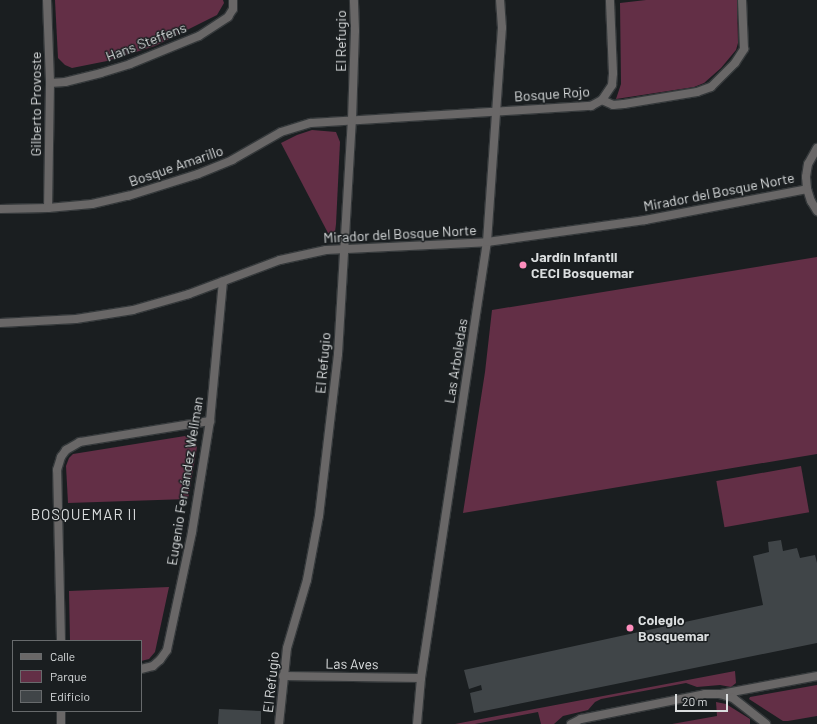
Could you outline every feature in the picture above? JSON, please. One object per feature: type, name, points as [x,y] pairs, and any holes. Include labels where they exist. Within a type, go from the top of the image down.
[{"type":"street","name":"Gilberto Provoste","points":[[47,0],[50,83],[48,208]]},
{"type":"street","name":"Hans Steffens","points":[[50,83],[65,82],[101,74],[130,64],[198,36],[228,17],[233,9],[233,0]]},
{"type":"street","name":"El Refugio","points":[[279,724],[287,648],[306,580],[319,516],[338,354],[352,120],[355,31],[354,0]]},
{"type":"street","name":"Las Arboledas","points":[[417,724],[421,678],[487,242],[502,28],[500,0]]},
{"type":"street","name":"Bosque Rojo","points":[[352,120],[584,107],[602,100],[612,85],[613,73],[610,0]]},
{"type":"street","points":[[602,100],[613,105],[624,104],[697,92],[711,88],[731,67],[744,49],[742,0]]},
{"type":"street","name":"Bosque Amarillo","points":[[0,209],[48,208],[92,204],[164,186],[232,160],[281,132],[297,126],[352,120]]},
{"type":"street","points":[[817,148],[808,164],[806,176],[807,189],[811,201],[817,211]]},
{"type":"street","name":"Mirador del Bosque Norte","points":[[0,323],[58,321],[114,314],[189,294],[290,257],[345,248],[422,246],[487,242],[645,220],[807,189]]},
{"type":"street","name":"Eugenio Fernández Wellman","points":[[142,669],[153,666],[160,660],[167,650],[192,532],[210,421],[223,282]]},
{"type":"street","points":[[61,640],[57,470],[61,457],[66,450],[80,442],[210,421]]},
{"type":"street","name":"Las Aves","points":[[283,676],[421,678]]},
{"type":"street","points":[[571,724],[588,717],[706,694],[720,694],[817,676]]},
{"type":"street","points":[[720,694],[733,698],[766,724]]},
{"type":"street","points":[[61,712],[61,724]]},
{"type":"green space","points":[[55,0],[223,0],[224,3],[217,15],[155,46],[107,61],[72,68],[65,65],[58,58]]},
{"type":"green space","points":[[646,0],[737,0],[738,43],[736,50],[721,68],[704,83],[694,87],[616,99],[621,84],[620,3]]},
{"type":"green space","points":[[312,130],[336,132],[340,142],[336,224],[335,232],[332,234],[328,233],[281,143]]},
{"type":"green space","points":[[817,257],[817,454],[463,513],[485,372],[492,310]]},
{"type":"green space","points":[[185,436],[195,440],[197,447],[188,499],[68,503],[66,466],[69,458],[73,454]]},
{"type":"green space","points":[[801,466],[809,512],[724,527],[716,481]]},
{"type":"green space","points":[[169,587],[155,652],[149,659],[142,661],[142,640],[70,640],[69,591]]},
{"type":"green space","points":[[735,671],[736,683],[731,687],[720,685],[697,687],[686,683],[601,699],[595,702],[588,710],[563,716],[554,724],[541,724],[538,712],[475,724],[455,724]]},
{"type":"green space","points":[[817,685],[817,716],[783,721],[749,699],[750,697]]},
{"type":"green space","points":[[716,702],[726,704],[750,719],[750,724],[672,724],[717,716]]},
{"type":"building","points":[[781,540],[783,551],[797,548],[800,558],[815,555],[817,563],[817,643],[474,713],[470,693],[482,690],[481,685],[469,689],[464,670],[763,605],[753,556],[769,552],[768,542]]},
{"type":"building","points":[[219,709],[261,711],[261,724],[218,724]]},
{"type":"place","name":"Jardín Infantil CECI Bosquemar","points":[[523,265]]},
{"type":"place","name":"Colegio Bosquemar","points":[[630,628]]},
{"type":"district","name":"BOSQUEMAR II","points":[[84,515]]}]
